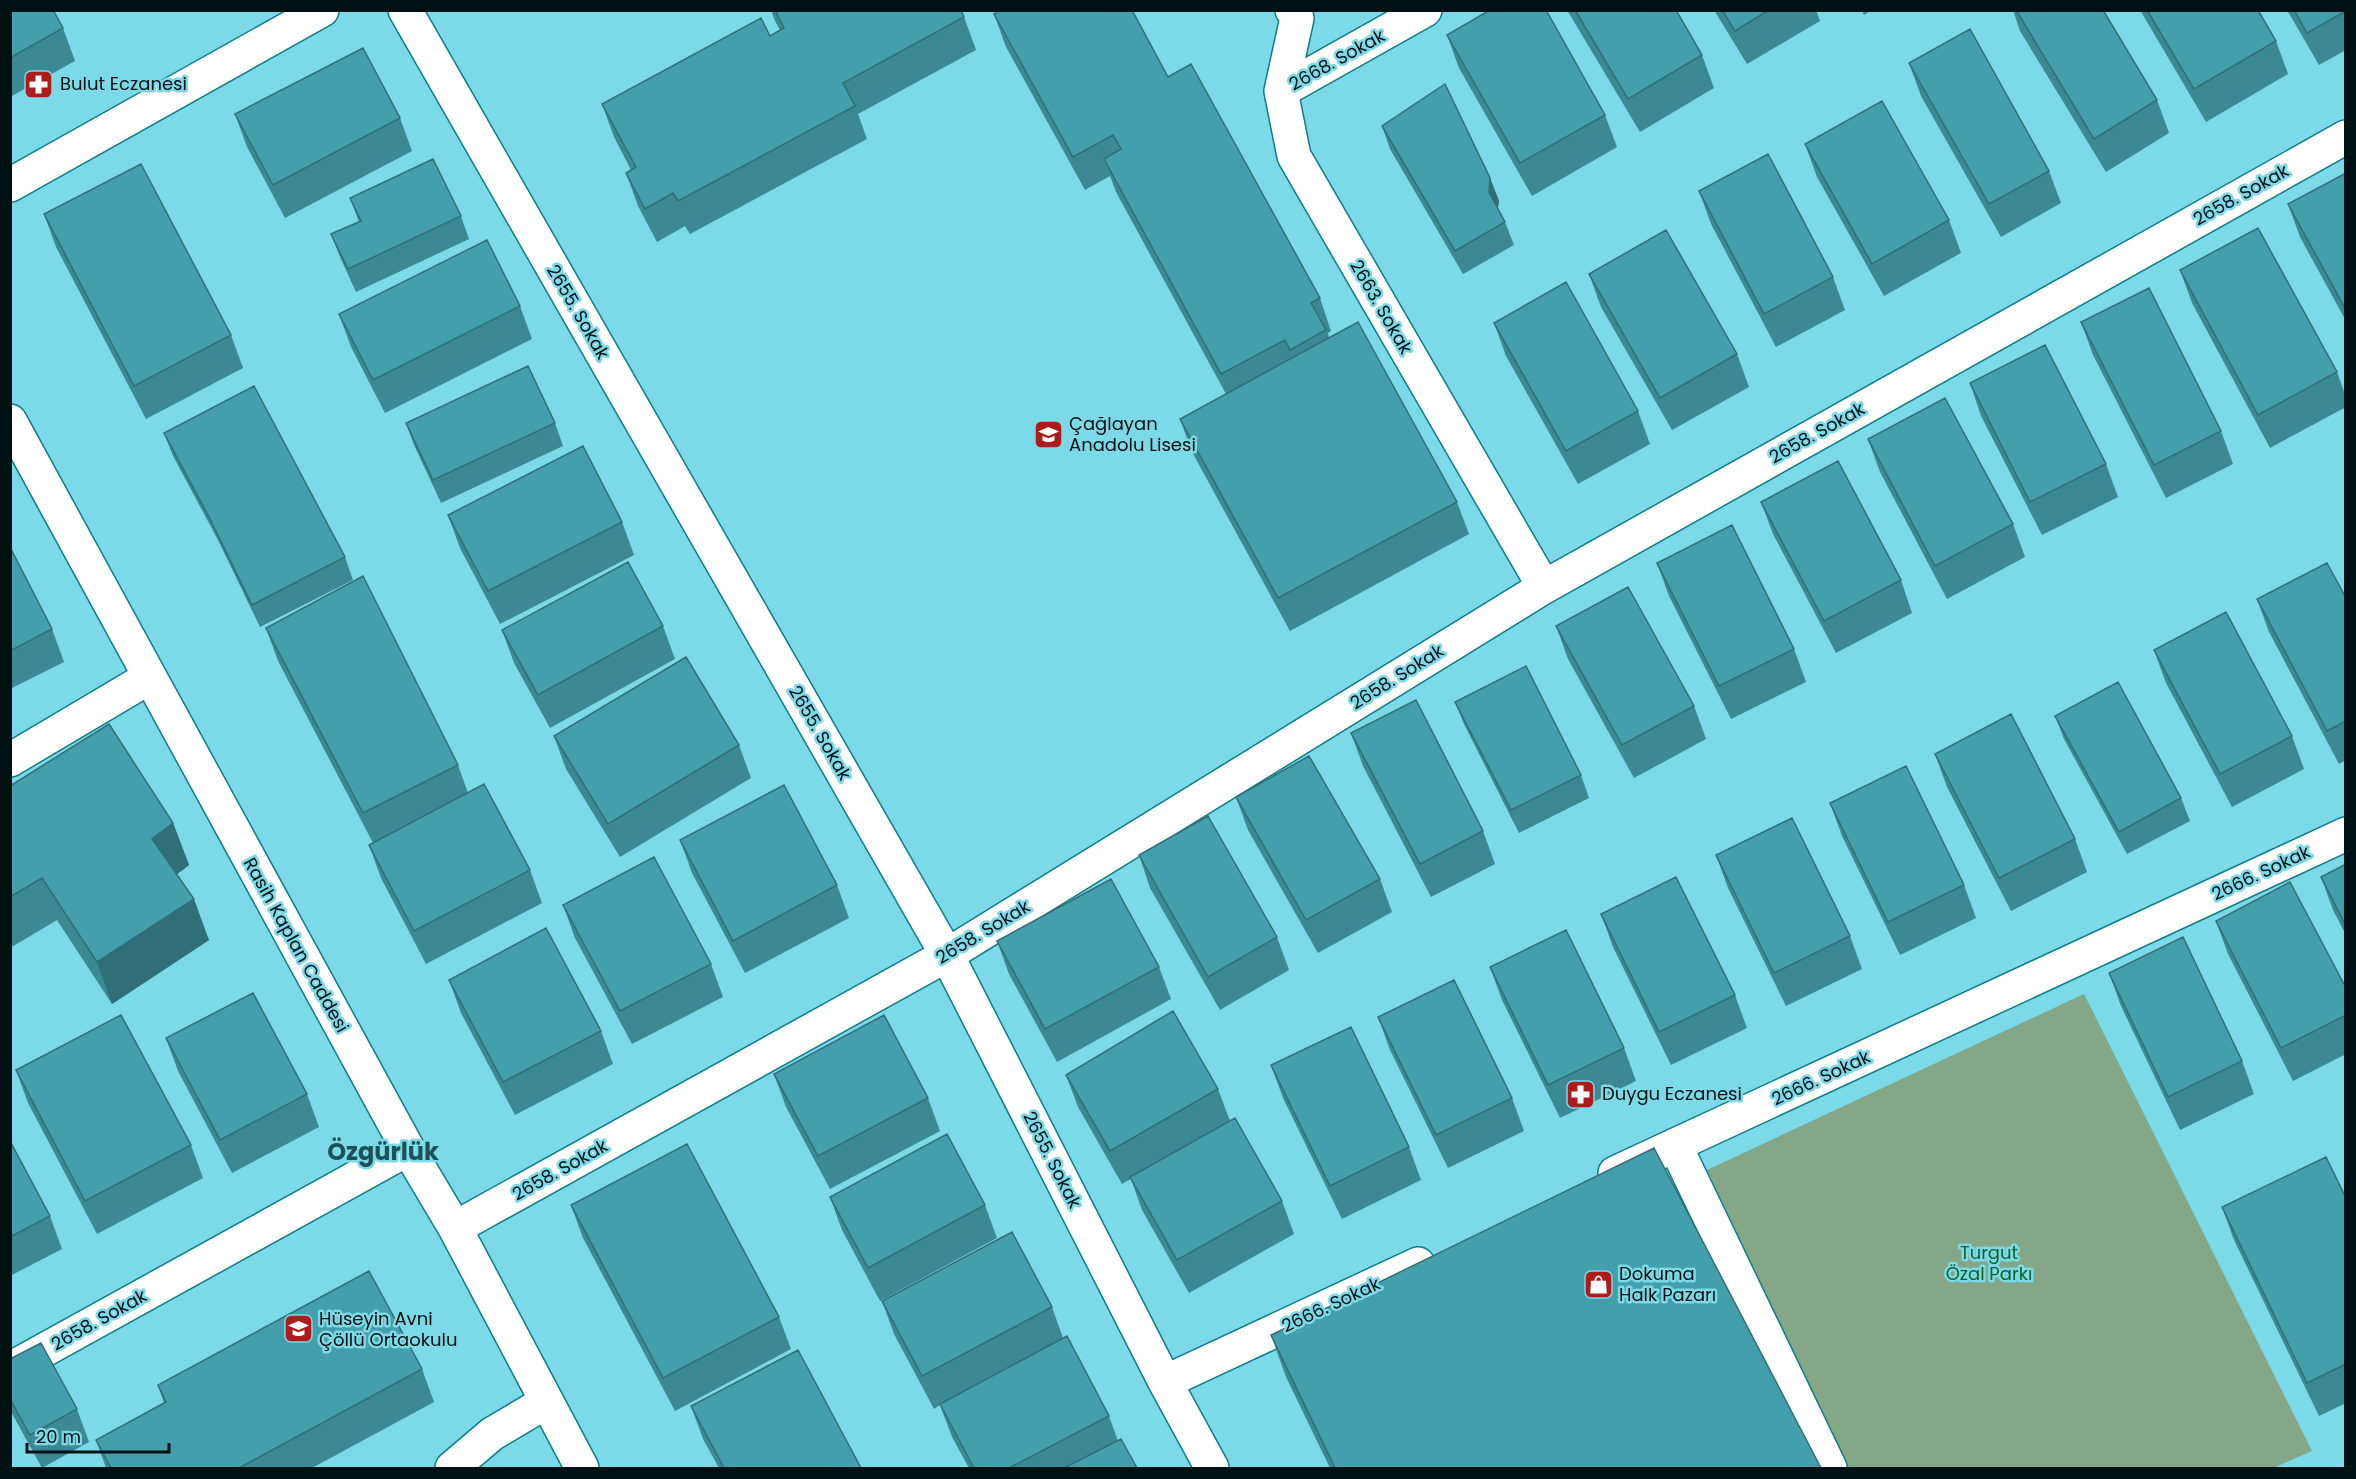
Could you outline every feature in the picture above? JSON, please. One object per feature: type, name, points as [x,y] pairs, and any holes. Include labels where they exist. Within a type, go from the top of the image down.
[{"type":"street","points":[[10,185],[322,10]]},
{"type":"street","name":"2655. Sokak","points":[[405,10],[947,955],[1165,1382],[1212,1468]]},
{"type":"street","name":"2663. Sokak","points":[[1292,10],[1297,18],[1281,92],[1294,156],[1544,587]]},
{"type":"street","name":"2668. Sokak","points":[[1281,92],[1425,10]]},
{"type":"street","name":"2658. Sokak","points":[[455,1228],[947,955],[1544,587],[2346,137]]},
{"type":"street","name":"Rasih Kaplan Caddesi","points":[[10,421],[408,1149],[455,1228],[582,1468]]},
{"type":"street","points":[[10,760],[150,677]]},
{"type":"street","name":"2666. Sokak","points":[[1588,1186],[2346,834]]},
{"type":"street","points":[[1675,1145],[1830,1468]]},
{"type":"street","name":"2658. Sokak","points":[[10,1369],[408,1149]]},
{"type":"street","name":"2666. Sokak","points":[[1165,1382],[1447,1251]]},
{"type":"street","points":[[452,1468],[492,1434],[546,1402]]},
{"type":"green space","name":"Turgut Özal Parkı","points":[[2084,994],[2312,1451],[2273,1468],[1849,1468],[1707,1170]]},
{"type":"building","points":[[10,10],[53,10],[63,28],[10,58]]},
{"type":"building","points":[[775,10],[961,10],[964,17],[843,83],[855,106],[678,201],[673,193],[645,209],[626,173],[636,167],[602,104],[761,18],[770,36],[784,28]]},
{"type":"building","points":[[1000,10],[1132,10],[1168,77],[1191,64],[1320,298],[1311,303],[1326,330],[1290,350],[1285,340],[1221,374],[1104,159],[1121,149],[1113,135],[1073,157],[994,14]]},
{"type":"building","points":[[1490,10],[1546,10],[1605,115],[1520,163],[1447,35]]},
{"type":"building","points":[[1575,10],[1676,10],[1702,55],[1628,99]]},
{"type":"building","points":[[1722,10],[1769,10],[1735,31]]},
{"type":"building","points":[[2016,10],[2103,10],[2157,100],[2094,139]]},
{"type":"building","points":[[2147,10],[2258,10],[2276,41],[2194,89]]},
{"type":"building","points":[[2294,10],[2346,10],[2346,11],[2307,33]]},
{"type":"building","points":[[1970,29],[2049,171],[1989,204],[1909,63]]},
{"type":"building","points":[[363,48],[400,118],[273,185],[235,114]]},
{"type":"building","points":[[1445,84],[1490,178],[1489,192],[1505,222],[1455,251],[1382,126]]},
{"type":"building","points":[[1882,101],[1949,220],[1872,264],[1805,144]]},
{"type":"building","points":[[1768,154],[1833,277],[1764,314],[1699,191]]},
{"type":"building","points":[[433,159],[461,216],[348,269],[331,234],[361,221],[350,198]]},
{"type":"building","points":[[141,164],[231,335],[134,386],[44,214]]},
{"type":"building","points":[[2346,173],[2346,310],[2288,204]]},
{"type":"building","points":[[2258,228],[2337,372],[2258,415],[2180,270]]},
{"type":"building","points":[[1666,230],[1737,354],[1660,398],[1589,274]]},
{"type":"building","points":[[487,240],[520,306],[373,380],[339,314]]},
{"type":"building","points":[[1566,282],[1638,411],[1566,451],[1494,323]]},
{"type":"building","points":[[2149,288],[2221,431],[2154,465],[2081,322]]},
{"type":"building","points":[[1358,322],[1457,502],[1278,598],[1180,419]]},
{"type":"building","points":[[2045,345],[2106,464],[2030,502],[1970,383]]},
{"type":"building","points":[[528,366],[555,423],[433,480],[406,423]]},
{"type":"building","points":[[254,386],[345,557],[252,605],[209,517],[164,433]]},
{"type":"building","points":[[1945,398],[2013,524],[1935,566],[1868,439]]},
{"type":"building","points":[[583,446],[622,522],[488,591],[448,515]]},
{"type":"building","points":[[1838,461],[1901,580],[1824,621],[1761,502]]},
{"type":"building","points":[[1732,525],[1794,649],[1719,686],[1657,563]]},
{"type":"building","points":[[10,547],[52,629],[10,651]]},
{"type":"building","points":[[628,562],[663,626],[538,695],[502,630]]},
{"type":"building","points":[[2327,563],[2346,598],[2346,721],[2327,731],[2257,599]]},
{"type":"building","points":[[363,576],[458,765],[363,813],[266,628]]},
{"type":"building","points":[[1628,587],[1694,706],[1622,745],[1556,626]]},
{"type":"building","points":[[2226,612],[2292,736],[2220,774],[2154,650]]},
{"type":"building","points":[[686,657],[739,745],[608,824],[554,736]]},
{"type":"building","points":[[1526,666],[1581,775],[1511,810],[1455,702]]},
{"type":"building","points":[[2118,682],[2181,798],[2119,832],[2055,716]]},
{"type":"building","points":[[1416,700],[1483,831],[1420,864],[1351,733]]},
{"type":"building","points":[[2011,714],[2075,839],[1999,878],[1935,754]]},
{"type":"building","points":[[109,724],[173,823],[152,839],[194,899],[97,962],[42,878],[10,897],[10,786]]},
{"type":"building","points":[[1309,756],[1380,879],[1306,920],[1236,797]]},
{"type":"building","points":[[1906,766],[1964,885],[1888,922],[1830,803]]},
{"type":"building","points":[[484,784],[530,870],[414,931],[369,845]]},
{"type":"building","points":[[784,785],[837,885],[733,941],[680,840]]},
{"type":"building","points":[[1208,816],[1277,937],[1208,977],[1139,855]]},
{"type":"building","points":[[1792,818],[1850,936],[1774,973],[1716,855]]},
{"type":"building","points":[[654,857],[711,964],[620,1011],[563,905]]},
{"type":"building","points":[[2346,864],[2346,926],[2321,877]]},
{"type":"building","points":[[1676,877],[1735,995],[1659,1032],[1601,914]]},
{"type":"building","points":[[1111,879],[1159,967],[1045,1029],[997,941]]},
{"type":"building","points":[[2290,882],[2346,988],[2346,1015],[2281,1048],[2216,921]]},
{"type":"building","points":[[546,928],[601,1031],[503,1082],[449,980]]},
{"type":"building","points":[[1566,930],[1624,1048],[1548,1085],[1490,967]]},
{"type":"building","points":[[2183,937],[2242,1061],[2168,1097],[2109,973]]},
{"type":"building","points":[[1454,980],[1512,1098],[1436,1135],[1378,1017]]},
{"type":"building","points":[[253,993],[307,1094],[220,1140],[166,1038]]},
{"type":"building","points":[[1173,1011],[1218,1089],[1110,1151],[1066,1075]]},
{"type":"building","points":[[121,1015],[191,1145],[85,1201],[16,1070]]},
{"type":"building","points":[[884,1015],[928,1098],[818,1156],[774,1074]]},
{"type":"building","points":[[1351,1027],[1409,1147],[1330,1186],[1271,1065]]},
{"type":"building","points":[[1235,1118],[1282,1201],[1177,1260],[1130,1177]]},
{"type":"building","points":[[947,1134],[985,1205],[868,1268],[830,1197]]},
{"type":"building","points":[[10,1141],[50,1216],[10,1237]]},
{"type":"building","points":[[687,1144],[779,1317],[663,1378],[571,1205]]},
{"type":"building","name":"Dokuma Halk Pazarı","points":[[1654,1148],[1821,1468],[1335,1468],[1271,1335]]},
{"type":"building","points":[[2326,1157],[2346,1198],[2346,1364],[2307,1383],[2222,1207]]},
{"type":"building","points":[[1012,1232],[1052,1307],[922,1376],[882,1301]]},
{"type":"building","points":[[369,1271],[422,1369],[239,1468],[111,1468],[96,1440],[166,1402],[158,1385]]},
{"type":"building","points":[[1067,1336],[1109,1416],[1009,1468],[974,1468],[940,1404]]},
{"type":"building","points":[[41,1343],[77,1409],[30,1435],[10,1399],[10,1359]]},
{"type":"building","points":[[798,1350],[861,1468],[724,1468],[691,1406]]},
{"type":"building","points":[[1121,1439],[1137,1468],[1064,1468]]},
{"type":"place","name":"Bulut Eczanesi","points":[[39,84]]},
{"type":"place","name":"Çağlayan Anadolu Lisesi","points":[[1048,434]]},
{"type":"place","name":"Duygu Eczanesi","points":[[1581,1094]]},
{"type":"place","name":"Dokuma Halk Pazarı","points":[[1598,1284]]},
{"type":"place","name":"Hüseyin Avni Çöllü Ortaokulu","points":[[298,1329]]},
{"type":"district","name":"Özgürlük","points":[[383,1152]]}]
